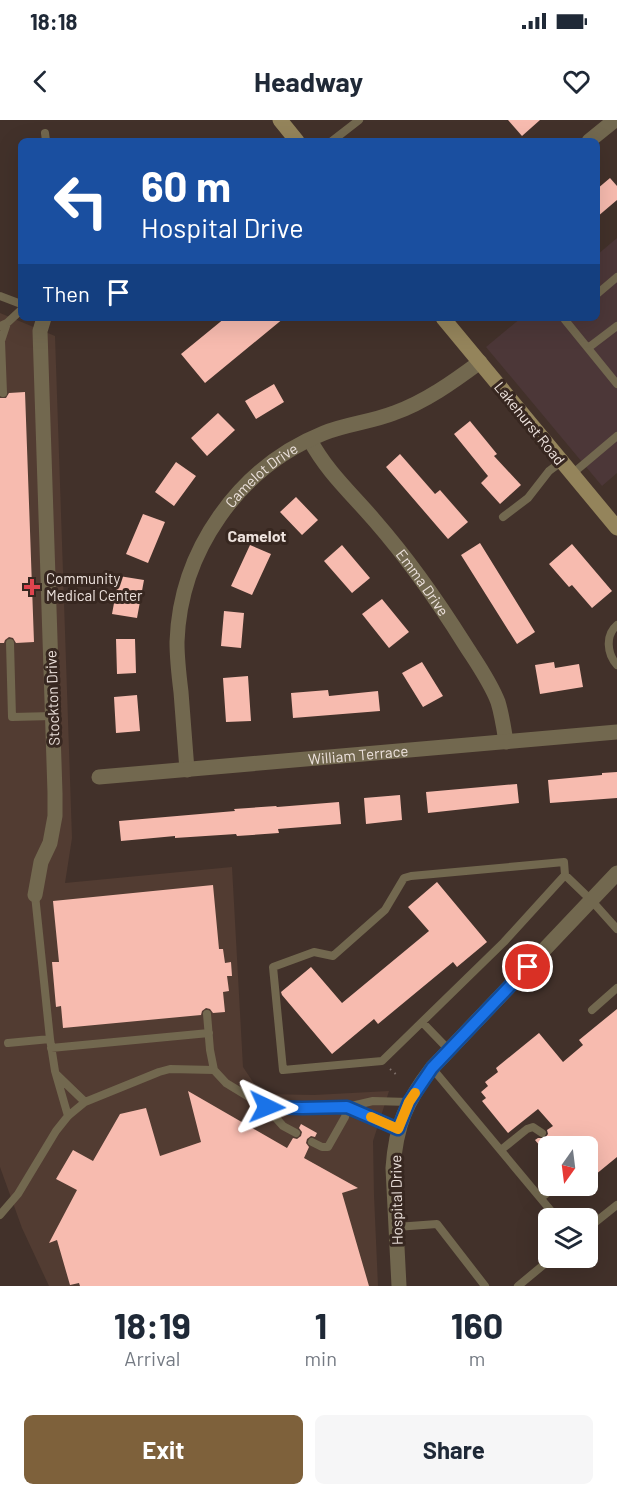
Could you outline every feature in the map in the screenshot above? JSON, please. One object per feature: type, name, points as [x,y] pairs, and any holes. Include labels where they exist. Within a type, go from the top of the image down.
[{"type":"main road","points":[[280,120],[295,138]]},
{"type":"main road","name":"Lakehurst Road","points":[[446,321],[617,528]]},
{"type":"street","points":[[593,138],[615,120]]},
{"type":"street","name":"Stockton Drive","points":[[35,895],[41,862],[50,843],[55,793],[40,331],[43,321]]},
{"type":"street","name":"Camelot Drive","points":[[187,770],[177,641],[183,596],[210,530],[239,492],[270,464],[288,452],[337,428],[392,414],[413,405],[446,386],[480,362]]},
{"type":"street","name":"Emma Drive","points":[[310,440],[334,477],[389,537],[417,572],[443,611],[494,692],[506,742]]},
{"type":"street","name":"William Terrace","points":[[99,777],[617,732]]},
{"type":"street","name":"Hospital Drive","points":[[399,1286],[393,1168],[398,1129],[409,1102],[432,1068],[617,873]]},
{"type":"lane","points":[[336,138],[359,120]]},
{"type":"lane","points":[[600,291],[617,277]]},
{"type":"lane","points":[[0,296],[18,303]]},
{"type":"lane","points":[[3,393],[1,341],[4,324],[18,312]]},
{"type":"lane","points":[[566,321],[617,384]]},
{"type":"lane","points":[[588,348],[617,326]]},
{"type":"lane","points":[[572,474],[617,436]]},
{"type":"lane","points":[[502,517],[528,498],[549,471],[561,462]]},
{"type":"lane","points":[[617,625],[608,637],[612,659],[617,665]]},
{"type":"lane","points":[[10,643],[12,717],[53,716]]},
{"type":"lane","points":[[565,875],[504,942],[382,1061],[283,1070],[273,967],[314,952],[333,956],[385,910],[404,878],[564,862],[565,875],[617,929]]},
{"type":"lane","name":"Stockton Drive","points":[[35,895],[50,1044],[68,1116]]},
{"type":"lane","points":[[592,1010],[617,988]]},
{"type":"lane","points":[[207,1014],[214,1070],[226,1083],[267,1107],[283,1126],[296,1133]]},
{"type":"lane","points":[[422,1022],[449,1050]]},
{"type":"lane","points":[[8,1043],[50,1044],[209,1033]]},
{"type":"lane","points":[[432,1068],[549,1208]]},
{"type":"lane","points":[[0,1215],[18,1194],[56,1131],[68,1116],[85,1102],[159,1071],[214,1070]]},
{"type":"lane","points":[[56,1074],[85,1102]]},
{"type":"lane","points":[[267,1107],[347,1107],[373,1101],[409,1102]]},
{"type":"lane","points":[[347,1107],[398,1129]]},
{"type":"lane","points":[[312,1142],[328,1147],[345,1117],[347,1107]]},
{"type":"lane","points":[[501,1150],[527,1129],[532,1127],[542,1132]]},
{"type":"lane","points":[[598,1220],[617,1205]]},
{"type":"lane","points":[[396,1227],[437,1224],[485,1286]]},
{"type":"lane","points":[[518,1286],[540,1268]]},
{"type":"shaded area","points":[[617,238],[617,473],[602,486],[486,347],[517,321],[600,321],[600,252]]},
{"type":"shaded area","name":"Community Medical Center","points":[[0,313],[55,336],[72,838],[65,883],[232,867],[243,1067],[261,1094],[314,1095],[389,1091],[373,1141],[378,1286],[49,1286],[22,1228],[0,1167]]},
{"type":"building","points":[[508,120],[540,120],[522,136]]},
{"type":"building","points":[[610,178],[617,186],[617,200],[600,214],[600,186]]},
{"type":"building","points":[[221,321],[280,321],[205,383],[181,354]]},
{"type":"building","points":[[274,384],[284,402],[256,419],[245,401]]},
{"type":"building","points":[[25,392],[34,642],[16,643],[13,638],[9,637],[4,643],[0,643],[0,398],[6,398],[9,393]]},
{"type":"building","points":[[218,413],[235,430],[207,456],[191,438]]},
{"type":"building","points":[[470,421],[497,454],[494,456],[521,485],[500,504],[481,483],[488,476],[454,434]]},
{"type":"building","points":[[400,454],[435,494],[440,490],[468,522],[448,539],[386,467]]},
{"type":"building","points":[[176,462],[196,476],[174,506],[155,492]]},
{"type":"building","points":[[296,497],[318,520],[302,535],[280,512]]},
{"type":"building","points":[[143,514],[165,522],[148,563],[126,554]]},
{"type":"building","points":[[480,543],[535,632],[517,644],[461,555]]},
{"type":"building","points":[[572,544],[612,591],[592,608],[549,564]]},
{"type":"building","points":[[250,545],[271,554],[252,595],[231,586]]},
{"type":"building","points":[[342,545],[370,578],[352,593],[324,561]]},
{"type":"building","points":[[119,576],[144,580],[137,618],[112,614]]},
{"type":"building","points":[[382,599],[409,632],[389,648],[362,614]]},
{"type":"building","points":[[224,611],[244,613],[241,648],[221,646]]},
{"type":"building","points":[[116,639],[135,639],[136,673],[117,674]]},
{"type":"building","points":[[422,662],[443,696],[423,707],[402,673]]},
{"type":"building","points":[[554,662],[555,668],[579,664],[583,687],[540,694],[535,665]]},
{"type":"building","points":[[248,676],[251,721],[226,722],[223,678]]},
{"type":"building","points":[[328,690],[329,696],[378,691],[380,711],[293,718],[291,693]]},
{"type":"building","points":[[137,695],[140,731],[116,733],[114,697]]},
{"type":"building","points":[[617,772],[617,798],[550,803],[548,780]]},
{"type":"building","points":[[517,784],[519,803],[428,813],[426,792]]},
{"type":"building","points":[[400,795],[402,820],[366,824],[364,798]]},
{"type":"building","points":[[339,802],[341,824],[278,829],[279,833],[175,838],[175,836],[121,841],[119,821],[235,811],[234,809]]},
{"type":"building","points":[[437,882],[487,942],[457,967],[453,962],[378,1024],[374,1019],[332,1054],[281,992],[311,967],[342,1003],[429,931],[408,907]]},
{"type":"building","points":[[213,885],[219,949],[223,949],[225,963],[231,962],[232,976],[227,976],[229,991],[223,992],[225,1012],[213,1013],[206,1008],[201,1015],[63,1028],[61,1006],[56,1007],[52,962],[59,962],[53,901]]},
{"type":"building","points":[[617,1009],[617,1157],[598,1173],[598,1136],[546,1136],[547,1130],[553,1126],[538,1109],[508,1133],[482,1101],[486,1098],[481,1092],[488,1086],[485,1082],[498,1072],[496,1068],[539,1033],[563,1062],[583,1045],[579,1040]]},
{"type":"building","points":[[188,1091],[287,1148],[293,1138],[297,1139],[301,1136],[302,1132],[299,1128],[301,1124],[317,1133],[315,1137],[311,1136],[307,1139],[306,1143],[309,1147],[304,1158],[358,1188],[342,1193],[369,1286],[80,1286],[79,1283],[70,1285],[57,1240],[49,1243],[77,1190],[56,1179],[73,1150],[93,1161],[120,1114],[146,1108],[160,1156],[201,1142]]},
{"type":"slow traffic","points":[[371,1117],[398,1129],[415,1093]]},
{"type":"place","name":"Community Medical Center","points":[[32,587]]},
{"type":"district","name":"Camelot","points":[[257,535]]},
{"type":"route","points":[[267,1107],[347,1107],[398,1129],[409,1102],[432,1068],[528,967]]}]
